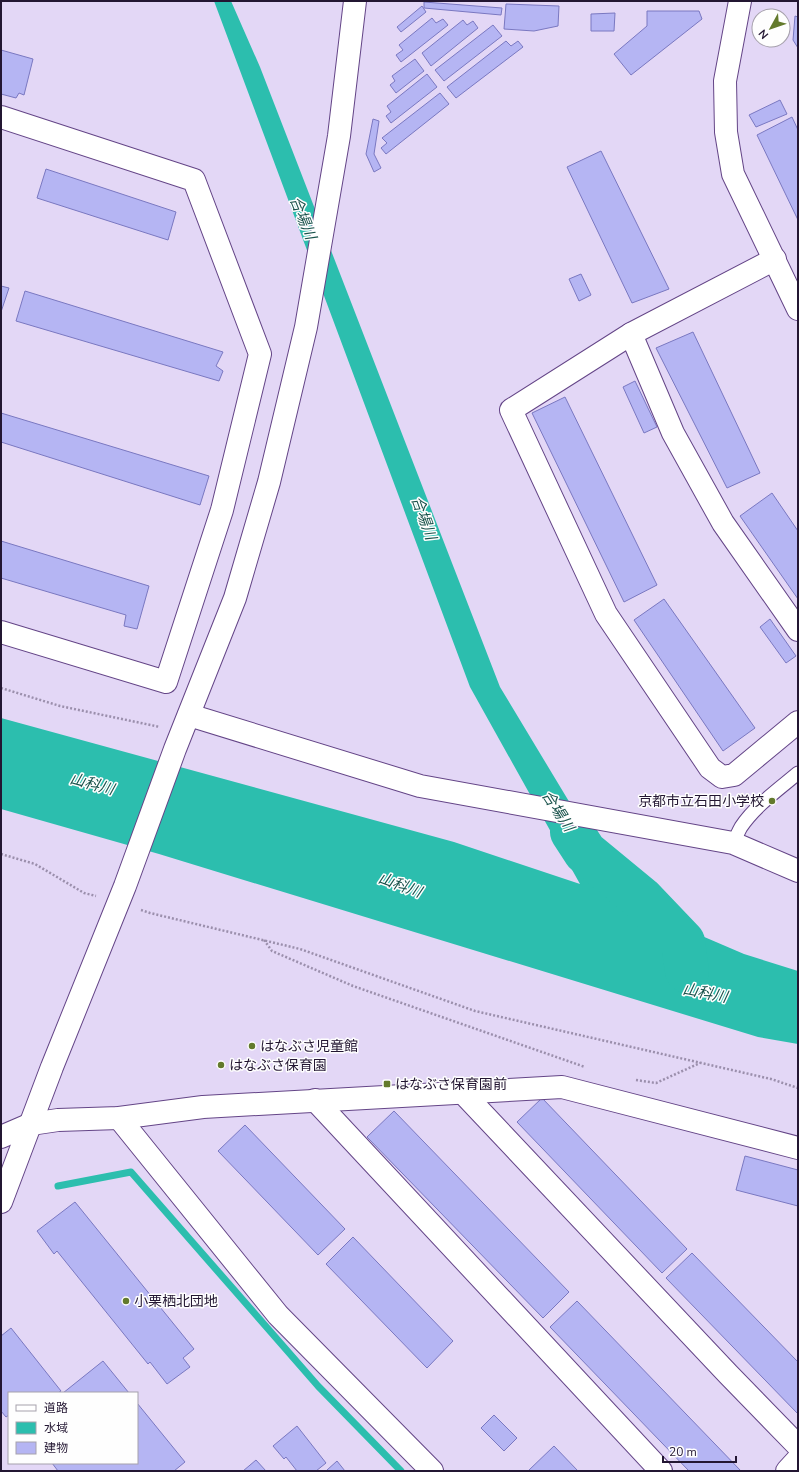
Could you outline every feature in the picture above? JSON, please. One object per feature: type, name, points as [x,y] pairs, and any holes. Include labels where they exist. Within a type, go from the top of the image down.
[{"type":"street","points":[[1,1202],[52,1067],[122,894],[182,732],[235,598],[269,482],[306,327],[340,136],[355,1]]},
{"type":"street","points":[[740,1],[725,81],[726,132],[733,174],[798,309]]},
{"type":"street","points":[[1,117],[194,180],[260,354],[222,510],[166,682],[1,632]]},
{"type":"street","points":[[774,259],[631,334],[511,410],[606,614],[710,768],[722,777],[734,775],[798,722]]},
{"type":"street","points":[[631,334],[673,433],[722,523],[798,630]]},
{"type":"street","points":[[182,732],[420,786],[733,843],[798,871]]},
{"type":"street","points":[[1,1136],[31,1124],[58,1120],[120,1118],[203,1107],[562,1087],[798,1148]]},
{"type":"street","points":[[463,1093],[728,1374],[798,1446]]},
{"type":"street","points":[[315,1100],[661,1471]]},
{"type":"street","points":[[120,1118],[278,1315],[432,1471]]},
{"type":"street","points":[[787,1471],[798,1459]]},
{"type":"lane","points":[[733,843],[742,826],[750,816],[798,773]]},
{"type":"path","points":[[1,688],[60,706],[182,732]]},
{"type":"path","points":[[1,854],[35,864],[84,893],[122,894],[150,913],[300,949],[475,1010],[771,1080],[798,1088]]},
{"type":"path","points":[[264,940],[272,950],[353,986],[592,1069]]},
{"type":"path","points":[[635,1080],[656,1083],[700,1063]]},
{"type":"water","name":"山科川","points":[[214,1],[231,1],[260,67],[500,687],[632,906],[744,954],[798,971],[798,1044],[758,1037],[159,854],[1,809],[1,718],[454,842],[580,884],[470,687]]},
{"type":"building","points":[[424,2],[502,8],[501,15],[424,8]]},
{"type":"building","points":[[506,4],[559,6],[558,26],[534,31],[504,29]]},
{"type":"building","points":[[422,6],[426,12],[401,32],[397,27]]},
{"type":"building","points":[[647,11],[699,11],[702,19],[631,75],[614,54],[647,26]]},
{"type":"building","points":[[615,13],[614,31],[591,31],[591,14]]},
{"type":"building","points":[[795,16],[798,17],[798,48],[793,40]]},
{"type":"building","points":[[432,18],[436,23],[443,19],[448,25],[401,62],[396,55],[403,50],[399,45]]},
{"type":"building","points":[[463,20],[467,25],[473,21],[478,28],[431,66],[422,53]]},
{"type":"building","points":[[493,25],[502,36],[444,81],[435,70]]},
{"type":"building","points":[[506,41],[511,46],[518,41],[523,47],[456,98],[447,87]]},
{"type":"building","points":[[1,50],[33,59],[24,95],[19,93],[16,98],[1,94]]},
{"type":"building","points":[[415,59],[424,71],[396,93],[390,85],[395,81],[392,76]]},
{"type":"building","points":[[427,74],[437,87],[391,123],[386,116],[391,112],[387,106]]},
{"type":"building","points":[[440,93],[449,104],[386,154],[381,148],[387,143],[382,138]]},
{"type":"building","points":[[780,100],[787,114],[756,127],[749,115]]},
{"type":"building","points":[[792,117],[798,130],[798,220],[757,135]]},
{"type":"building","points":[[373,119],[379,121],[374,154],[381,168],[374,172],[366,154]]},
{"type":"building","points":[[601,151],[669,289],[632,303],[567,167]]},
{"type":"building","points":[[46,169],[176,212],[168,240],[37,198]]},
{"type":"building","points":[[581,274],[591,295],[579,301],[569,279]]},
{"type":"building","points":[[1,286],[9,288],[1,312]]},
{"type":"building","points":[[25,291],[223,352],[216,366],[223,371],[219,381],[16,321]]},
{"type":"building","points":[[693,332],[760,473],[727,488],[656,348]]},
{"type":"building","points":[[635,381],[657,427],[644,433],[623,387]]},
{"type":"building","points":[[565,397],[657,585],[624,602],[532,413]]},
{"type":"building","points":[[1,413],[209,476],[200,505],[1,442]]},
{"type":"building","points":[[772,493],[798,531],[798,599],[740,516]]},
{"type":"building","points":[[1,541],[149,586],[137,629],[124,626],[126,615],[1,578]]},
{"type":"building","points":[[664,599],[755,728],[723,751],[634,620]]},
{"type":"building","points":[[770,619],[796,656],[786,663],[760,627]]},
{"type":"building","points":[[542,1098],[687,1249],[662,1273],[517,1122]]},
{"type":"building","points":[[394,1111],[569,1292],[543,1318],[367,1137]]},
{"type":"building","points":[[245,1125],[345,1229],[318,1255],[218,1151]]},
{"type":"building","points":[[745,1156],[798,1170],[798,1206],[736,1190]]},
{"type":"building","name":"小栗栖北団地","points":[[75,1202],[194,1349],[183,1358],[190,1367],[167,1384],[150,1362],[148,1364],[57,1251],[54,1254],[37,1231]]},
{"type":"building","points":[[353,1237],[453,1341],[427,1368],[326,1264]]},
{"type":"building","points":[[692,1253],[798,1362],[798,1414],[666,1278]]},
{"type":"building","points":[[577,1301],[741,1471],[689,1471],[550,1327]]},
{"type":"building","points":[[11,1328],[61,1391],[8,1392],[8,1416],[6,1417],[1,1411],[1,1336]]},
{"type":"building","points":[[103,1361],[128,1392],[64,1392]]},
{"type":"building","points":[[138,1404],[185,1462],[174,1471],[58,1471],[53,1464],[138,1464]]},
{"type":"building","points":[[494,1415],[517,1438],[504,1451],[481,1428]]},
{"type":"building","points":[[297,1426],[326,1463],[316,1471],[297,1471],[286,1457],[284,1459],[273,1446]]},
{"type":"building","points":[[554,1446],[578,1471],[528,1471]]},
{"type":"building","points":[[256,1460],[266,1471],[243,1471]]},
{"type":"building","points":[[337,1461],[345,1471],[327,1470]]},
{"type":"waterway","name":"合場川","points":[[572,832],[585,852],[642,899],[683,942],[687,971]]},
{"type":"waterway","points":[[58,1186],[131,1172],[318,1386],[401,1471]]},
{"type":"place","name":"京都市立石田小学校","points":[[772,801]]},
{"type":"place","name":"はなぶさ児童館","points":[[252,1046]]},
{"type":"place","name":"はなぶさ保育園","points":[[221,1065]]},
{"type":"place","name":"はなぶさ保育園前","points":[[387,1084]]},
{"type":"place","name":"小栗栖北団地","points":[[126,1301]]}]
